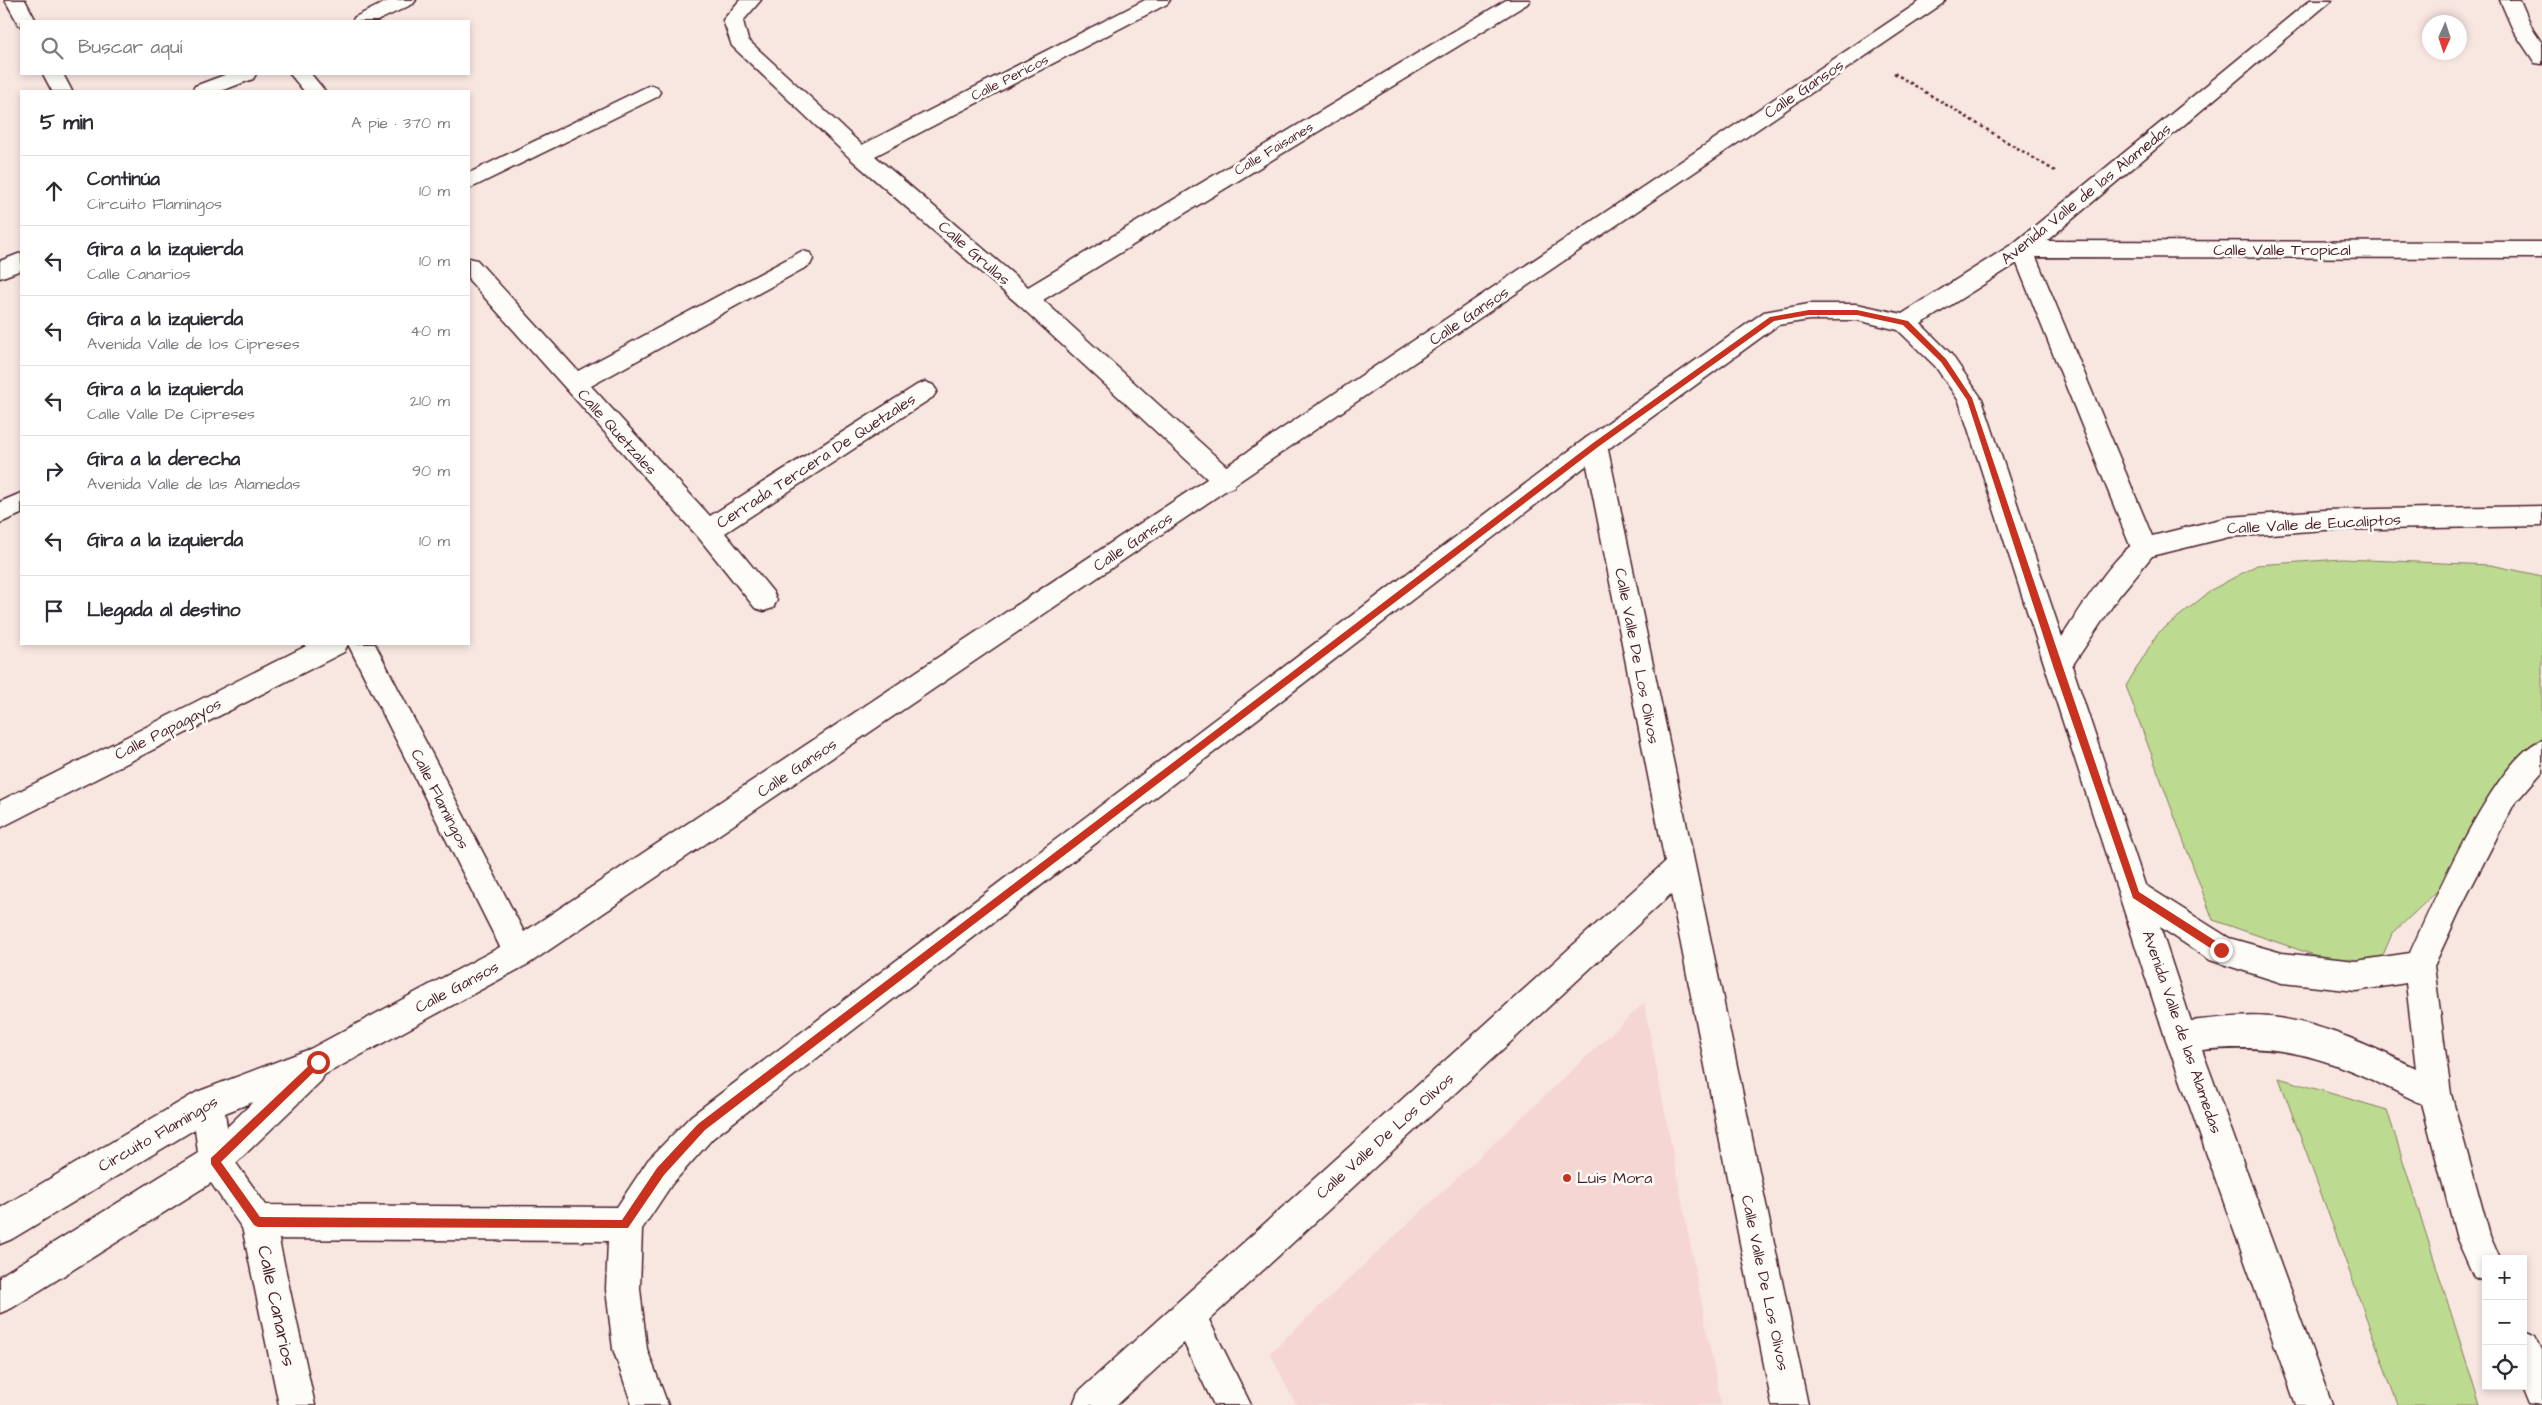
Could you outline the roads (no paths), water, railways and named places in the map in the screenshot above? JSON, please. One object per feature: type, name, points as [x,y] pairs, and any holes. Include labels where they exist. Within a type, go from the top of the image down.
[{"type":"street","points":[[15,0],[25,20]]},
{"type":"street","points":[[364,20],[406,0]]},
{"type":"street","name":"Calle Grullas","points":[[751,0],[732,20],[739,42],[860,155],[1027,298],[1225,480]]},
{"type":"street","name":"Calle Pericos","points":[[860,155],[1160,0]]},
{"type":"street","name":"Calle Faisanes","points":[[1027,298],[1520,0]]},
{"type":"street","name":"Avenida Valle de las Alamedas","points":[[2314,1405],[2181,1037],[2136,895],[2057,666],[1970,400],[1943,360],[1905,323],[2022,250],[2322,0]]},
{"type":"street","points":[[2510,0],[2523,30],[2542,58]]},
{"type":"street","name":"Calle Gansos","points":[[318,1062],[520,953],[1860,51],[1926,2]]},
{"type":"street","points":[[54,75],[61,90]]},
{"type":"street","points":[[205,90],[243,75]]},
{"type":"street","points":[[301,75],[314,90]]},
{"type":"street","points":[[470,182],[650,92]]},
{"type":"street","points":[[2022,250],[2144,548],[2110,588],[2057,666]]},
{"type":"street","name":"Calle Valle Tropical","points":[[2022,250],[2542,250]]},
{"type":"street","points":[[574,384],[802,259]]},
{"type":"street","points":[[0,270],[20,261]]},
{"type":"street","name":"Calle Quetzales","points":[[470,267],[708,531],[764,600]]},
{"type":"street","points":[[650,1405],[630,1349],[623,1288],[624,1224],[660,1172],[702,1127],[1595,445],[1772,318],[1809,312],[1857,312],[1905,323]]},
{"type":"street","name":"Cerrada Tercera De Quetzales","points":[[708,531],[924,391]]},
{"type":"street","name":"Calle Valle De Los Olivos","points":[[1595,445],[1679,868],[1790,1405]]},
{"type":"street","points":[[0,513],[20,503]]},
{"type":"street","name":"Calle Valle de Eucaliptos","points":[[2144,548],[2228,527],[2324,520],[2542,516]]},
{"type":"street","name":"Calle Papagayos","points":[[0,815],[333,645]]},
{"type":"street","name":"Calle Flamingos","points":[[362,645],[520,953]]},
{"type":"street","points":[[2482,1256],[2474,1239],[2435,1094],[2419,966],[2454,891],[2504,795],[2542,752]]},
{"type":"street","name":"Calle Valle De Los Olivos","points":[[1091,1405],[1679,868]]},
{"type":"street","points":[[2136,895],[2221,950],[2282,968],[2356,976],[2419,966]]},
{"type":"street","points":[[2181,1037],[2255,1032],[2297,1038],[2352,1054],[2435,1094]]},
{"type":"street","points":[[0,1296],[215,1161],[318,1062]]},
{"type":"street","name":"Circuito Flamingos","points":[[0,1226],[208,1102],[318,1062]]},
{"type":"street","points":[[208,1102],[215,1161]]},
{"type":"street","name":"Calle Canarios","points":[[215,1161],[258,1222],[297,1405]]},
{"type":"street","points":[[258,1222],[624,1224]]},
{"type":"street","points":[[1188,1316],[1233,1405]]},
{"type":"street","points":[[2527,1357],[2542,1390]]},
{"type":"place","name":"Luis Mora","points":[[1567,1178]]}]
